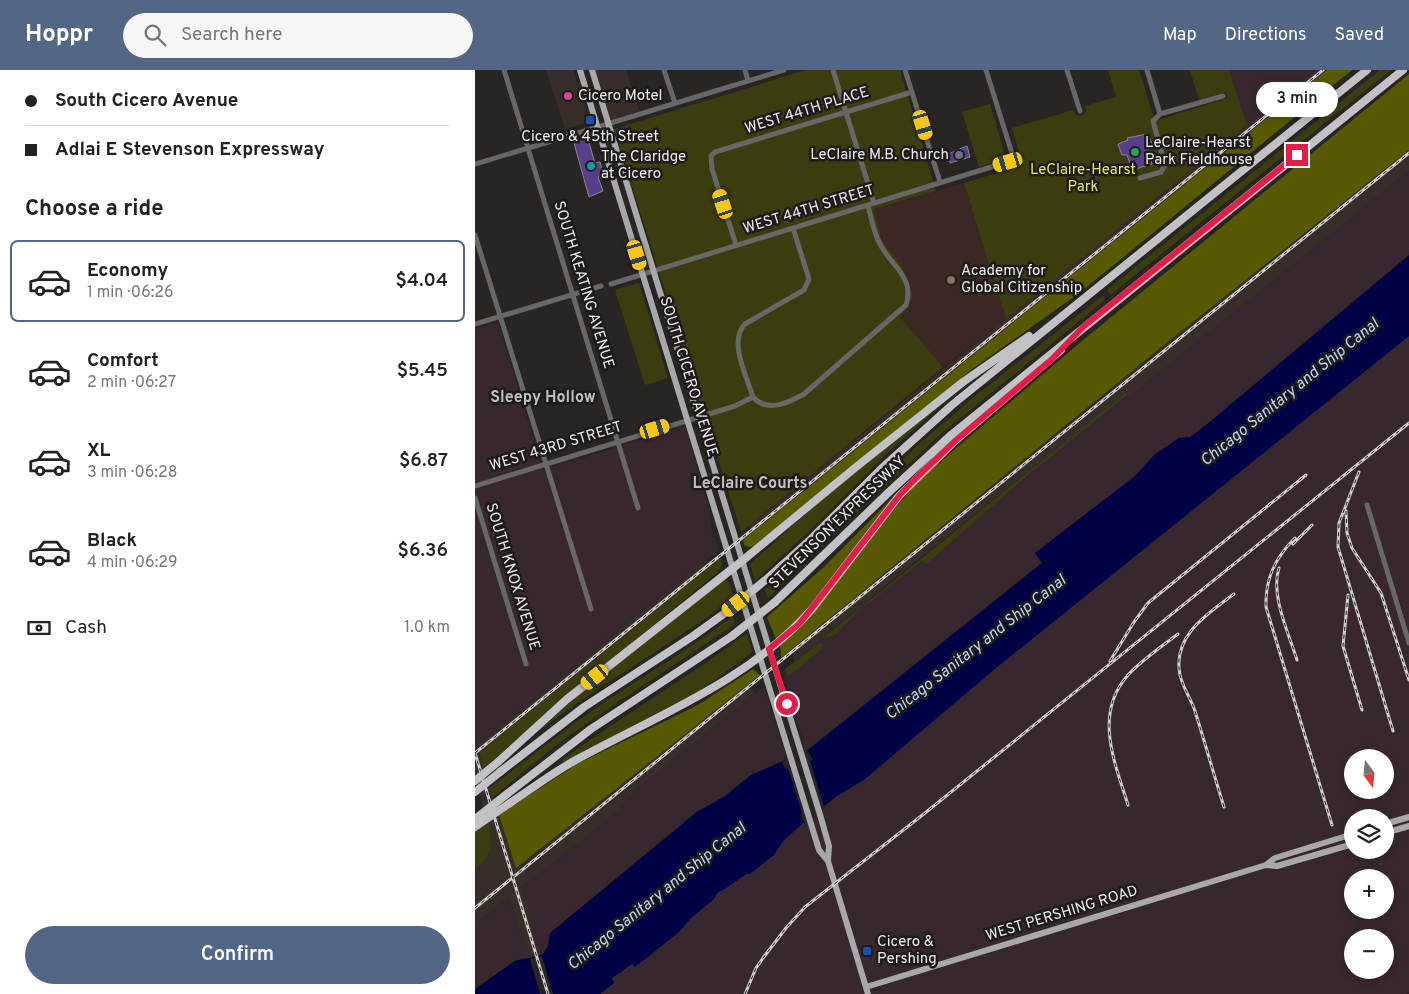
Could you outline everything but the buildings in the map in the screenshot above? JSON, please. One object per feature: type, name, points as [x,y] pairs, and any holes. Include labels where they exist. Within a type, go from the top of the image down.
[{"type":"highway","points":[[1321,107],[1358,70]]},
{"type":"highway","points":[[475,781],[566,700],[732,569],[963,382],[1065,313],[1367,70]]},
{"type":"highway","name":"STEVENSON EXPRESSWAY","points":[[475,819],[591,729],[732,636],[775,602],[916,466],[984,408],[1403,70]]},
{"type":"highway","name":"STEVENSON EXPRESSWAY","points":[[475,792],[584,708],[725,613],[768,578],[922,432],[1065,313]]},
{"type":"highway","points":[[475,827],[572,762],[701,695],[769,649],[799,624],[913,481],[955,441],[1052,359],[1083,327]]},
{"type":"main road","name":"SOUTH CICERO AVENUE","points":[[580,70],[819,850],[828,861]]},
{"type":"main road","name":"SOUTH CICERO AVENUE","points":[[592,70],[802,752],[829,846],[828,861],[869,994]]},
{"type":"main road","points":[[1409,817],[1394,822],[1396,830],[1409,826]]},
{"type":"main road","name":"WEST PERSHING ROAD","points":[[866,987],[1266,865],[1275,858],[1344,837]]},
{"type":"main road","name":"WEST PERSHING ROAD","points":[[1266,865],[1277,866],[1344,847]]},
{"type":"street","name":"SOUTH KEATING AVENUE","points":[[505,70],[639,508]]},
{"type":"street","points":[[664,70],[675,103]]},
{"type":"street","points":[[745,70],[748,81]]},
{"type":"street","points":[[565,137],[784,70]]},
{"type":"street","points":[[833,70],[874,203]]},
{"type":"street","points":[[905,70],[940,182]]},
{"type":"street","name":"WEST 44TH STREET","points":[[611,284],[1014,160],[987,70]]},
{"type":"street","points":[[1067,70],[1079,109]]},
{"type":"street","points":[[1147,70],[1160,114]]},
{"type":"street","name":"WEST 44TH PLACE","points":[[736,245],[712,169],[711,156],[721,150],[912,92]]},
{"type":"street","points":[[1140,178],[1161,172],[1165,166],[1153,121],[1160,114],[1223,96]]},
{"type":"street","points":[[475,164],[555,140]]},
{"type":"street","points":[[793,228],[809,279],[808,284],[798,295],[745,324],[739,330],[737,337],[738,349],[753,397],[761,403],[774,406],[797,398],[902,309],[907,300],[906,283],[901,270],[881,246],[868,205]]},
{"type":"street","points":[[475,235],[591,609]]},
{"type":"street","points":[[475,324],[601,286]]},
{"type":"street","name":"WEST 43RD STREET","points":[[475,486],[735,406],[753,397]]},
{"type":"street","name":"SOUTH KNOX AVENUE","points":[[475,498],[525,664]]},
{"type":"street","points":[[1367,505],[1409,643]]},
{"type":"shaded area","name":"Cicero Motel","points":[[546,70],[573,70],[589,122],[565,129]]},
{"type":"shaded area","points":[[595,70],[626,70],[639,111],[610,120]]},
{"type":"shaded area","points":[[1229,70],[1315,70],[1247,125]]},
{"type":"shaded area","points":[[1315,70],[1327,70],[753,532],[748,526]]},
{"type":"shaded area","points":[[1327,70],[1352,70],[1078,294],[971,370],[754,546],[748,547],[744,545],[743,540]]},
{"type":"shaded area","points":[[1409,74],[1409,150],[1159,349],[781,658],[780,646],[813,614],[878,528],[920,479],[1082,341]]},
{"type":"shaded area","points":[[1409,150],[1409,171],[1129,397],[1126,394],[900,574],[794,662],[793,649],[1159,349]]},
{"type":"shaded area","points":[[1409,171],[1409,255],[1206,425],[1190,437],[1179,438],[1154,455],[1135,476],[1035,553],[1042,562],[805,751],[784,670],[787,674],[823,638],[832,636],[857,612],[922,561],[925,564],[1021,481],[1127,395],[1129,397]]},
{"type":"shaded area","name":"Academy for Global Citizenship","points":[[964,183],[1006,319],[943,367],[900,317],[909,306],[902,266],[882,240],[874,209]]},
{"type":"shaded area","points":[[498,322],[543,470],[685,426],[707,501],[711,527],[718,550],[477,745],[475,740],[475,329]]},
{"type":"shaded area","points":[[1409,336],[1409,992],[1406,994],[600,994],[614,983],[612,978],[632,964],[636,967],[679,932],[690,919],[714,899],[718,892],[725,889],[780,848],[783,841],[837,796],[865,779],[996,668]]},
{"type":"shaded area","points":[[896,494],[804,612],[776,639],[767,617],[824,567]]},
{"type":"shaded area","points":[[707,559],[710,567],[479,753],[516,867],[748,684],[755,694],[634,791],[619,811],[521,888],[541,956],[530,959],[509,897],[475,924],[475,868],[485,860],[491,835],[475,778],[475,740],[477,745]]},
{"type":"shaded area","points":[[753,669],[760,675],[516,868],[499,815],[577,764],[698,705]]},
{"type":"shaded area","points":[[764,686],[787,759],[751,775],[725,796],[696,812],[550,933],[548,946],[541,956],[521,888],[619,811],[634,791]]},
{"type":"shaded area","points":[[509,897],[530,959],[523,958],[515,961],[475,989],[475,924]]},
{"type":"green space","points":[[806,70],[900,70],[936,191],[874,209],[882,240],[902,266],[912,295],[909,306],[900,317],[943,367],[741,532],[614,129]]},
{"type":"green space","name":"LeClaire-Hearst Park","points":[[1108,70],[1139,70],[1155,121],[1228,98],[1226,92],[1199,100],[1190,70],[1229,70],[1247,125],[1006,319],[964,183],[1023,165],[1012,128],[1073,110],[1075,115],[1082,116],[1086,111],[1085,106],[1116,97]]},
{"type":"green space","points":[[1380,70],[1391,70],[1114,292],[1111,294],[1108,292],[1108,289]]},
{"type":"green space","points":[[990,104],[1006,158],[979,167],[962,112]]},
{"type":"green space","points":[[639,283],[668,378],[645,385],[615,290]]},
{"type":"green space","points":[[1102,296],[1105,297],[1104,301],[936,438],[768,598],[765,590],[796,563],[919,444],[975,396]]},
{"type":"green space","points":[[1126,393],[1127,395],[1021,481],[926,564],[922,561],[857,612],[836,634],[823,638]]},
{"type":"green space","points":[[951,395],[886,454],[808,532],[755,581],[750,564],[844,480]]},
{"type":"green space","points":[[720,558],[722,564],[718,572],[573,691],[484,768],[479,753]]},
{"type":"green space","points":[[726,577],[735,597],[536,733],[577,696]]},
{"type":"green space","points":[[733,616],[735,624],[559,743],[493,797],[490,788],[546,745],[603,703],[685,650]]},
{"type":"green space","points":[[747,633],[752,651],[750,654],[691,697],[564,762],[562,760],[702,666]]},
{"type":"green space","points":[[819,643],[822,643],[824,647],[790,675],[787,674],[785,669]]},
{"type":"green space","points":[[489,823],[491,837],[488,856],[475,868],[475,832]]},
{"type":"water","name":"Chicago Sanitary and Ship Canal","points":[[1409,255],[1409,336],[996,668],[865,779],[837,796],[802,824],[783,841],[774,855],[750,874],[746,874],[718,892],[714,899],[690,919],[679,932],[635,967],[632,964],[612,978],[614,983],[600,994],[553,994],[551,991],[542,994],[475,994],[475,989],[515,961],[542,955],[548,946],[550,933],[697,812],[725,796],[751,775],[808,750],[1042,563],[1035,553],[1135,476],[1154,455],[1179,438],[1190,437],[1206,425]]},
{"type":"pier","points":[[807,750],[813,760],[810,761],[825,809],[805,823],[800,815],[802,813],[788,768],[785,769],[782,762],[785,761],[784,758]]},
{"type":"pier","points":[[542,956],[553,994],[547,992],[540,994],[530,959]]},
{"type":"railway","points":[[475,753],[1323,70]]},
{"type":"railway","points":[[475,908],[1409,153]]},
{"type":"railway","points":[[745,994],[756,968],[786,928],[805,907],[925,813],[1409,423]]},
{"type":"railway","points":[[1359,472],[1339,523],[1338,547],[1393,731]]},
{"type":"railway","points":[[1110,661],[1148,603],[1306,475]]},
{"type":"railway","points":[[1346,511],[1347,533],[1352,548],[1381,593],[1409,680]]},
{"type":"railway","points":[[1293,544],[1312,525]]},
{"type":"railway","points":[[1295,538],[1282,553],[1269,578],[1266,607],[1332,825]]},
{"type":"railway","points":[[1279,568],[1277,579],[1279,602],[1285,627],[1297,660]]},
{"type":"railway","points":[[1224,807],[1195,711],[1181,680],[1179,661],[1181,649],[1194,627],[1234,594]]},
{"type":"railway","points":[[1348,595],[1343,646],[1362,710]]},
{"type":"railway","points":[[1128,805],[1113,756],[1110,739],[1109,722],[1111,706],[1117,690],[1128,675],[1145,659],[1178,634]]},
{"type":"railway","points":[[475,753],[548,994]]},
{"type":"place","name":"Cicero Motel","points":[[568,96]]},
{"type":"place","name":"Cicero & 45th Street","points":[[590,120]]},
{"type":"place","name":"LeClaire-Hearst Park Fieldhouse","points":[[1135,152]]},
{"type":"place","name":"LeClaire M.B. Church","points":[[959,155]]},
{"type":"place","name":"The Claridge at Cicero","points":[[591,166]]},
{"type":"place","name":"Academy for Global Citizenship","points":[[951,280]]},
{"type":"place","name":"Cicero & Pershing","points":[[867,951]]},
{"type":"district","name":"Sleepy Hollow","points":[[543,398]]},
{"type":"district","name":"LeClaire Courts","points":[[750,484]]},
{"type":"route","points":[[787,704],[769,649],[799,624],[899,496],[955,441],[1052,359],[1083,327],[1297,155]]}]
